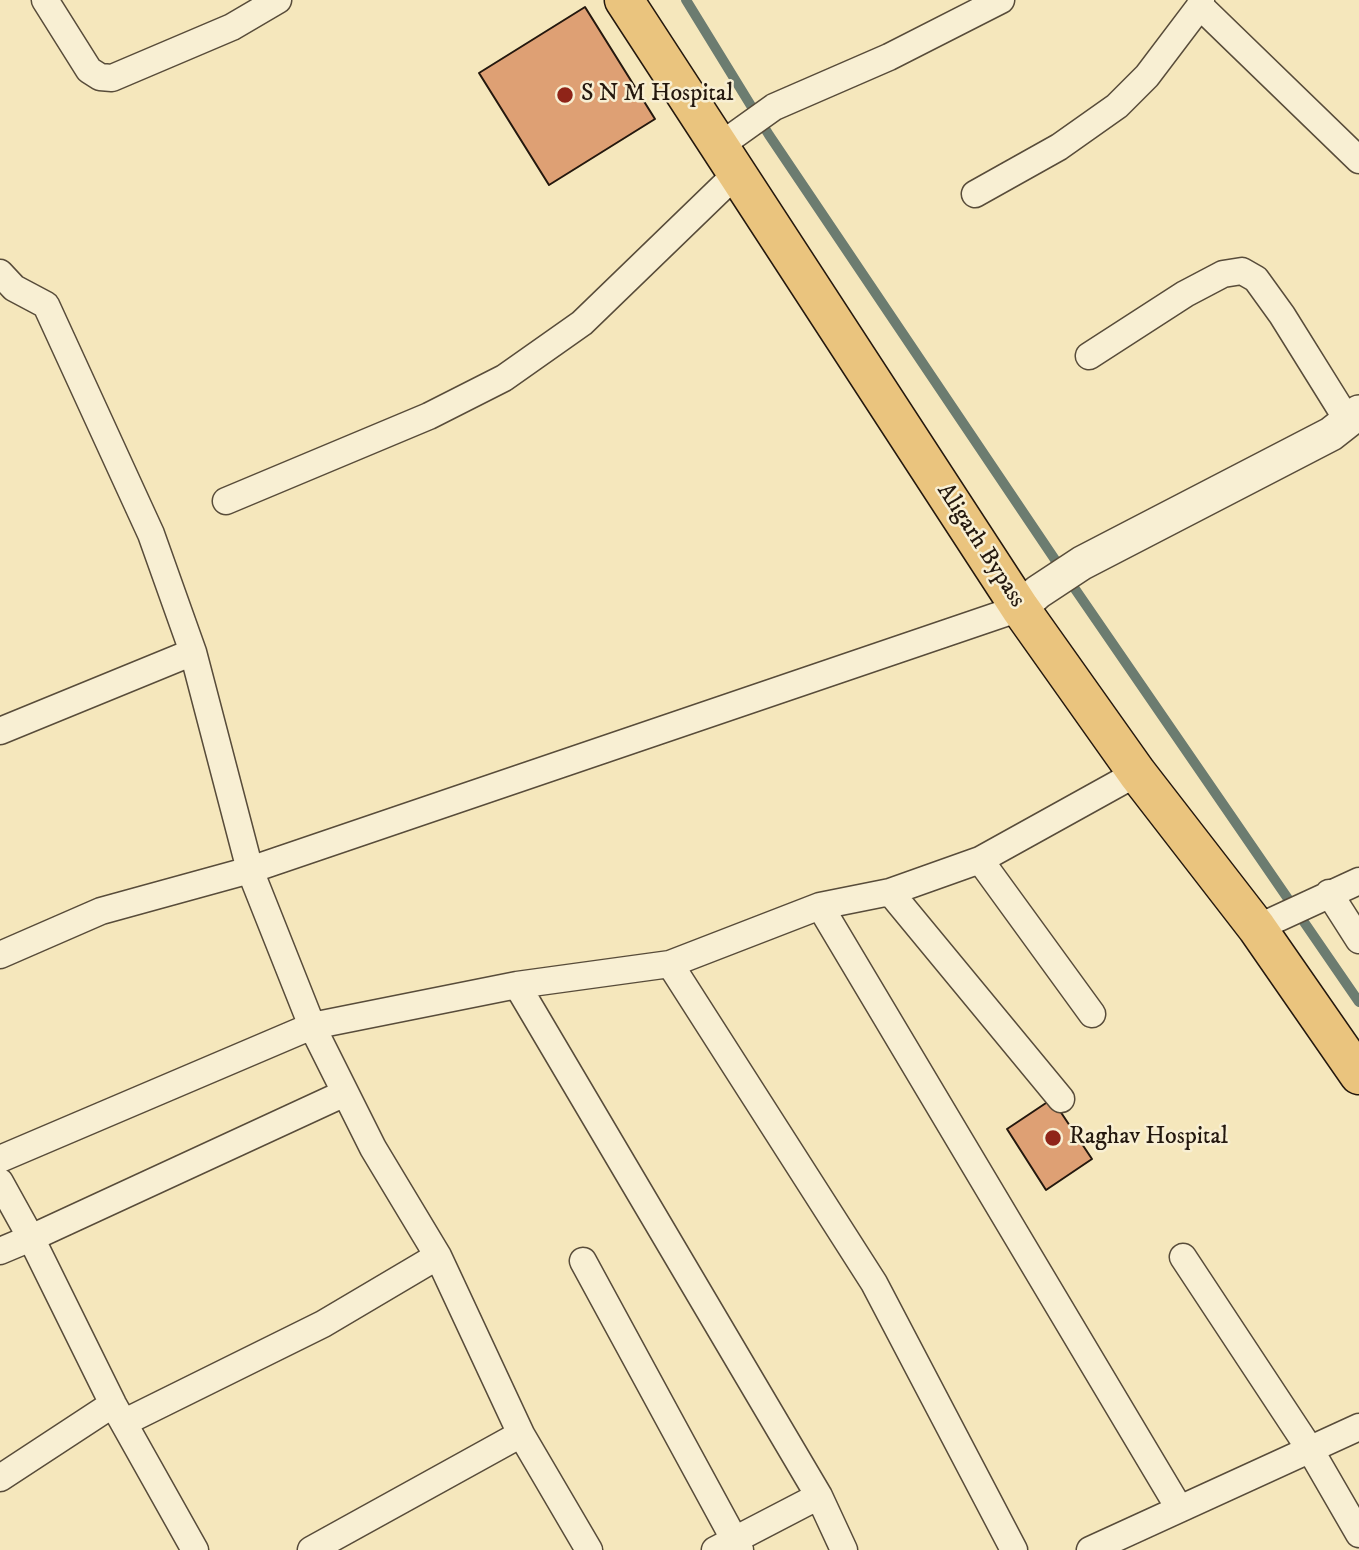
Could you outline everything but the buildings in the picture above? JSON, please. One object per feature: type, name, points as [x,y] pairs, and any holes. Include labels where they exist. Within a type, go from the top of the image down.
[{"type":"highway","name":"Aligarh Bypass","points":[[624,0],[730,151],[1029,600],[1137,773],[1268,922],[1359,1075]]},
{"type":"street","points":[[45,0],[89,70],[100,77],[112,78],[220,33],[278,0]]},
{"type":"street","points":[[226,501],[429,416],[504,378],[582,323],[730,151],[774,107],[889,57],[1001,0]]},
{"type":"street","points":[[975,194],[1059,148],[1117,106],[1147,76],[1200,3],[1359,160]]},
{"type":"street","points":[[0,955],[101,911],[250,870],[1029,600],[1082,563],[1331,434],[1354,416],[1256,279],[1242,271],[1223,274],[1185,294],[1089,356]]},
{"type":"street","points":[[5,285],[46,306],[151,534],[193,652],[250,870],[312,1026],[373,1148],[438,1256],[521,1434],[589,1550]]},
{"type":"street","points":[[0,731],[193,652]]},
{"type":"street","points":[[0,1159],[312,1026],[517,985],[670,964],[820,906],[890,892],[980,860],[1137,773]]},
{"type":"street","points":[[980,860],[1092,1014]]},
{"type":"street","points":[[1268,922],[1359,881]]},
{"type":"street","points":[[890,892],[1061,1099]]},
{"type":"street","points":[[1322,896],[1359,940]]},
{"type":"street","points":[[820,906],[1179,1508]]},
{"type":"street","points":[[670,964],[874,1283],[1014,1550]]},
{"type":"street","points":[[517,985],[819,1496],[844,1550]]},
{"type":"street","points":[[0,1251],[345,1093]]},
{"type":"street","points":[[0,1182],[119,1413],[195,1550]]},
{"type":"street","points":[[0,1478],[119,1413],[323,1324],[438,1256]]},
{"type":"street","points":[[1183,1257],[1311,1451],[1359,1534]]},
{"type":"street","points":[[583,1261],[730,1547],[819,1496]]},
{"type":"street","points":[[1090,1550],[1359,1427]]},
{"type":"street","points":[[311,1550],[521,1434]]},
{"type":"waterway","points":[[686,0],[769,135],[1064,573],[1359,1002]]},
{"type":"place","name":"S N M Hospital","points":[[565,95]]},
{"type":"place","name":"Raghav Hospital","points":[[1053,1138]]}]
